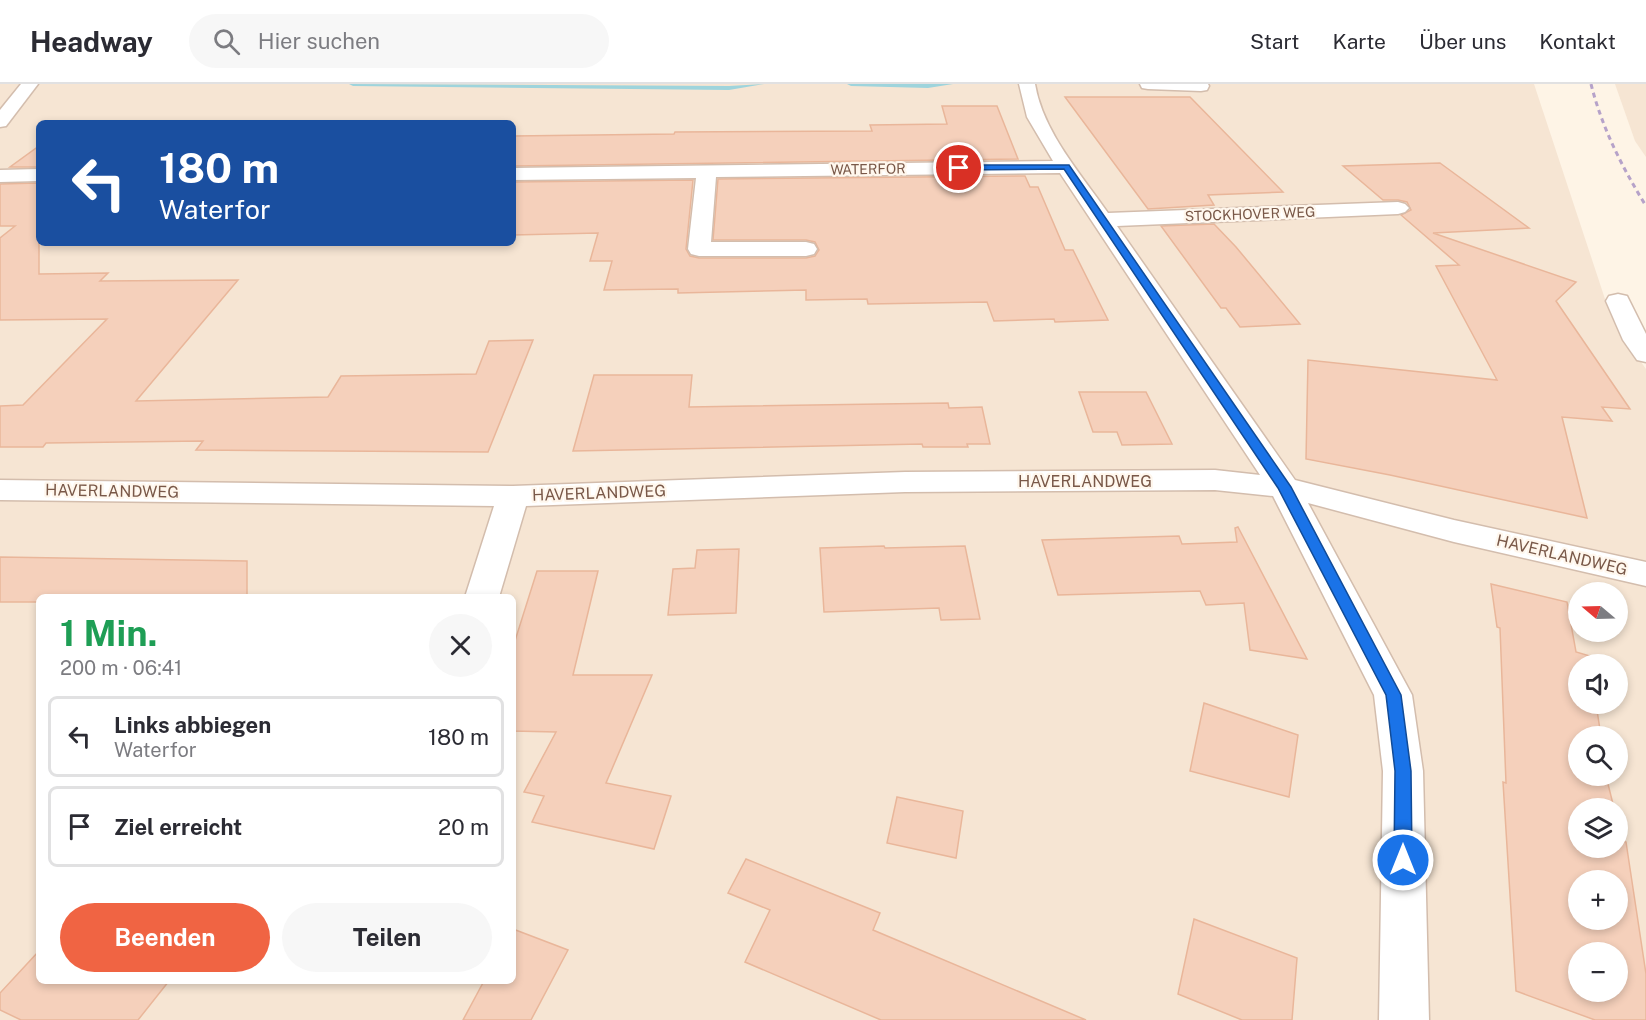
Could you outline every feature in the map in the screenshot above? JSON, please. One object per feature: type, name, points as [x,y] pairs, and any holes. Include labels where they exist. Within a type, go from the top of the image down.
[{"type":"street","points":[[0,122],[30,84]]},
{"type":"street","points":[[1027,84],[1028,95],[1040,124],[1066,166],[1284,487],[1393,695],[1403,771],[1408,1018]]},
{"type":"street","points":[[1148,84],[1201,86]]},
{"type":"street","name":"WATERFOR","points":[[516,174],[1066,166]]},
{"type":"street","points":[[707,171],[699,249],[806,249]]},
{"type":"street","points":[[0,176],[36,175]]},
{"type":"street","name":"STOCKHOVER WEG","points":[[1103,219],[1398,208]]},
{"type":"street","points":[[1618,301],[1636,340],[1646,354]]},
{"type":"street","name":"HAVERLANDWEG","points":[[0,490],[513,496],[905,482],[1215,480],[1284,487],[1454,531],[1646,574]]},
{"type":"street","name":"HAVERLANDWEG","points":[[483,594],[513,496]]},
{"type":"shaded area","points":[[0,84],[1534,84],[1606,302],[1625,340],[1646,369],[1646,1020],[0,1020]]},
{"type":"shaded area","points":[[1615,84],[1646,84],[1646,157],[1635,141]]},
{"type":"building","points":[[1065,97],[1190,97],[1283,192],[1208,195],[1214,205],[1148,209]]},
{"type":"building","points":[[942,106],[997,106],[1018,159],[516,166],[516,136],[872,131],[870,125],[947,124]]},
{"type":"building","points":[[36,148],[36,167],[10,167]]},
{"type":"building","points":[[1440,163],[1529,228],[1433,233],[1576,282],[1556,301],[1630,409],[1602,407],[1612,421],[1562,417],[1587,518],[1306,459],[1308,360],[1497,380],[1436,266],[1459,265],[1401,215],[1411,210],[1407,202],[1383,200],[1343,166]]},
{"type":"building","points":[[1025,176],[1030,187],[1038,187],[1065,250],[1073,250],[1108,320],[994,321],[987,302],[868,304],[867,299],[806,300],[806,290],[678,293],[678,289],[604,290],[612,261],[590,261],[598,233],[516,235],[516,182],[693,180],[686,249],[690,256],[699,258],[806,258],[815,256],[819,250],[815,242],[806,240],[713,240],[718,179]]},
{"type":"building","points":[[36,183],[36,246],[39,246],[39,274],[108,273],[100,281],[238,280],[136,401],[328,397],[341,376],[476,374],[489,341],[533,340],[488,452],[196,450],[203,441],[46,443],[43,447],[0,447],[0,406],[23,405],[107,319],[0,320],[0,238],[15,226],[0,226],[0,184]]},
{"type":"building","points":[[1214,224],[1300,324],[1240,327],[1226,308],[1221,308],[1161,226]]},
{"type":"building","points":[[594,375],[692,375],[689,407],[948,403],[949,408],[982,407],[990,444],[967,444],[968,447],[923,447],[922,444],[573,451]]},
{"type":"building","points":[[1079,392],[1146,392],[1172,444],[1122,445],[1117,432],[1093,432]]},
{"type":"building","points":[[1238,527],[1307,659],[1250,650],[1244,603],[1206,605],[1200,591],[1058,595],[1042,540],[1179,536],[1182,544],[1237,542],[1235,528]]},
{"type":"building","points":[[884,546],[885,548],[965,546],[980,619],[941,620],[939,608],[824,612],[820,548]]},
{"type":"building","points":[[739,549],[736,613],[668,615],[673,569],[695,568],[697,550]]},
{"type":"building","points":[[0,557],[247,561],[247,594],[36,594],[36,602],[0,602]]},
{"type":"building","points":[[537,571],[598,571],[573,675],[652,675],[606,783],[671,796],[654,849],[532,822],[544,796],[524,792],[556,732],[516,731],[516,638]]},
{"type":"building","points":[[1491,584],[1567,602],[1568,642],[1574,642],[1576,652],[1583,654],[1568,654],[1568,714],[1598,714],[1599,726],[1568,726],[1568,786],[1608,786],[1612,798],[1568,798],[1568,858],[1628,858],[1628,855],[1646,974],[1646,1020],[1595,1020],[1516,991],[1503,782],[1506,783],[1500,628],[1497,627]]},
{"type":"building","points":[[1204,703],[1298,735],[1289,797],[1190,771]]},
{"type":"building","points":[[897,797],[963,811],[956,858],[887,843]]},
{"type":"building","points":[[746,859],[880,913],[873,930],[1086,1020],[881,1020],[745,962],[770,910],[728,893]]},
{"type":"building","points":[[1194,919],[1297,958],[1292,1020],[1242,1020],[1178,994]]},
{"type":"building","points":[[516,930],[568,950],[531,1020],[463,1020],[482,984],[516,984]]},
{"type":"building","points":[[36,954],[36,984],[167,984],[138,1020],[21,1020],[0,1010],[0,993]]},
{"type":"waterway","points":[[353,84],[729,88],[760,84]]},
{"type":"waterway","points":[[851,84],[928,86],[949,84]]},
{"type":"railway","points":[[1591,84],[1614,147],[1646,206]]},
{"type":"route","points":[[959,168],[1066,166],[1284,487],[1393,695],[1403,771],[1403,860]]}]
